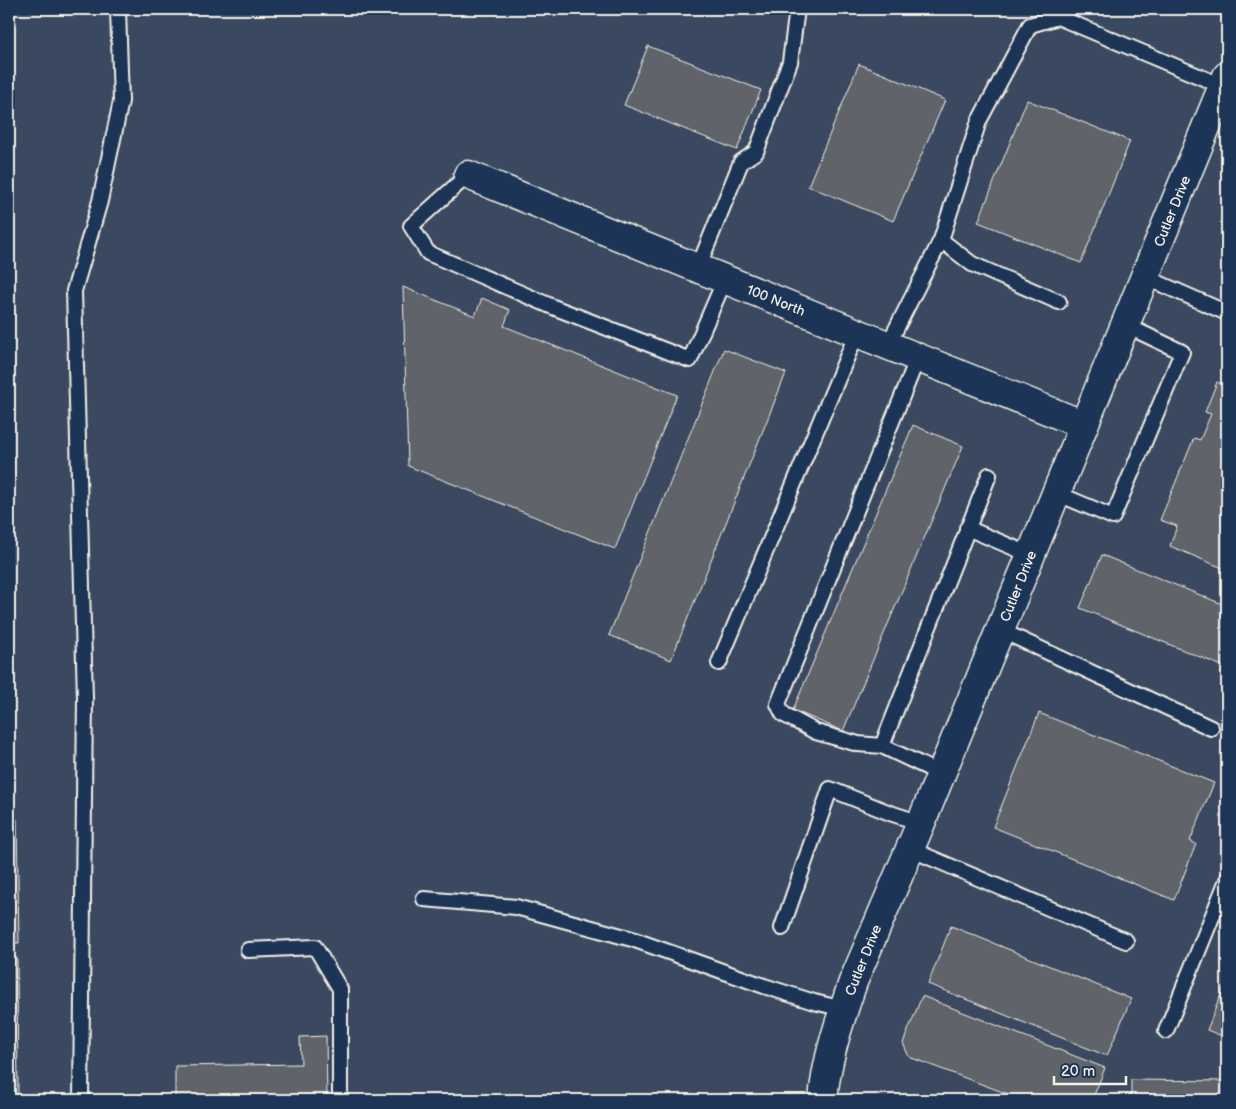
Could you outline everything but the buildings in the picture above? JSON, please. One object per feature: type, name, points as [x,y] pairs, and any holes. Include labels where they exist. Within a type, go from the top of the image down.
[{"type":"street","name":"Cutler Drive","points":[[823,1100],[828,1068],[844,1009],[854,982],[1144,277],[1226,83]]},
{"type":"street","name":"100 North","points":[[468,175],[1084,425]]},
{"type":"lane","points":[[81,1100],[84,698],[74,291],[100,201],[121,101],[118,9]]},
{"type":"lane","points":[[698,268],[741,162],[756,152],[790,62],[797,9]]},
{"type":"lane","points":[[888,345],[941,240],[979,121],[1030,25],[1058,17],[1226,83]]},
{"type":"lane","points":[[468,175],[411,226],[428,253],[553,307],[690,360],[725,279]]},
{"type":"lane","points":[[941,240],[972,264],[1059,302]]},
{"type":"lane","points":[[1144,277],[1227,314]]},
{"type":"lane","points":[[1056,493],[1113,517],[1182,352],[1125,325]]},
{"type":"lane","points":[[719,663],[857,333]]},
{"type":"lane","points":[[918,357],[778,704],[783,714],[816,732],[858,744],[882,746],[941,774]]},
{"type":"lane","points":[[882,746],[989,475]]},
{"type":"lane","points":[[967,528],[1031,555]]},
{"type":"lane","points":[[1000,630],[1211,728]]},
{"type":"lane","points":[[782,928],[830,789],[921,823]]},
{"type":"lane","points":[[910,849],[1126,941]]},
{"type":"lane","points":[[1166,1031],[1227,880]]},
{"type":"lane","points":[[424,899],[516,907],[632,939],[764,986],[814,1002],[844,1009]]},
{"type":"lane","points":[[248,950],[315,947],[340,988],[340,1100]]},
{"type":"shaded area","points":[[9,9],[1227,9],[1227,1100],[9,1100]]}]
